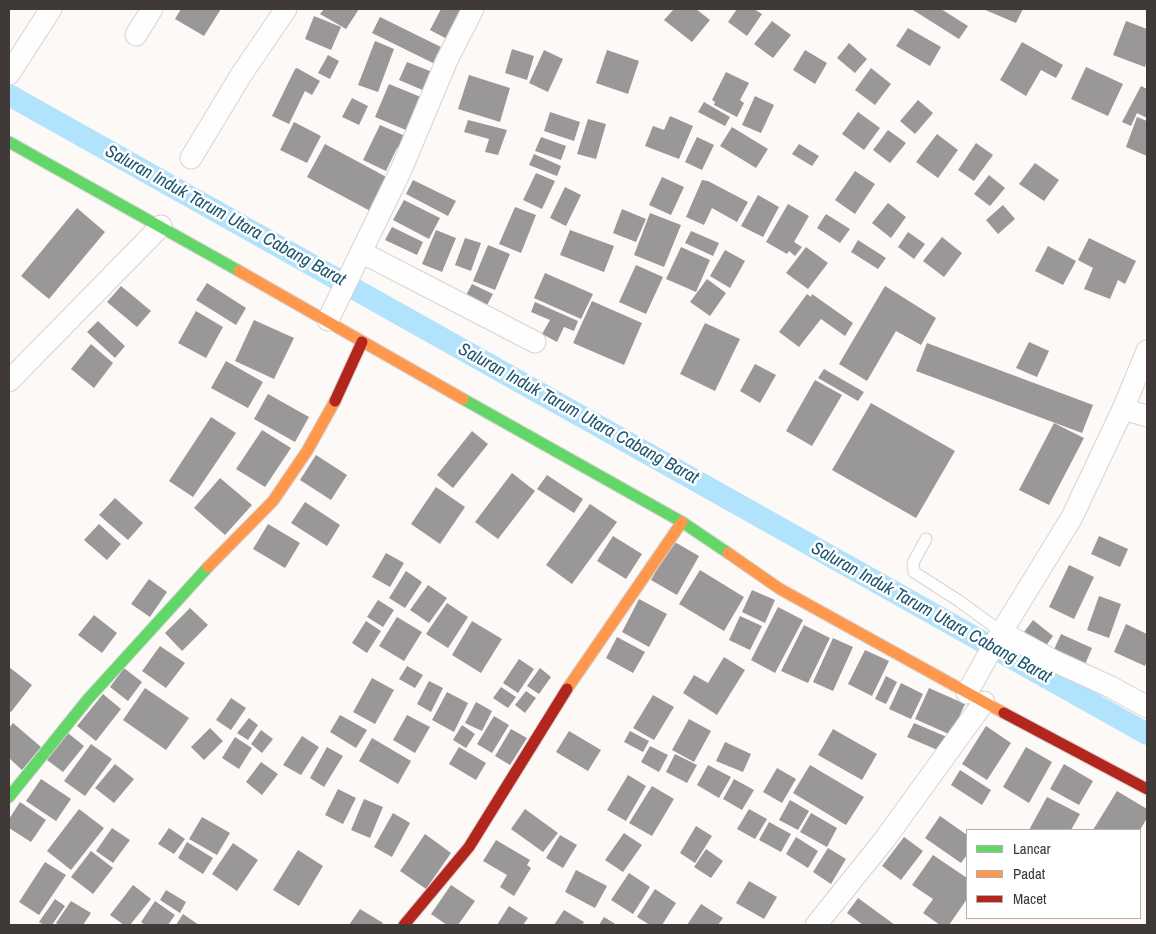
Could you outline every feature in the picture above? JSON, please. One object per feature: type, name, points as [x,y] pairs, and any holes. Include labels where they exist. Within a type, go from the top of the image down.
[{"type":"main road","points":[[9,142],[161,226],[333,311],[362,342],[682,522],[780,589],[1147,790]]},
{"type":"main road","points":[[9,797],[88,699],[202,573],[273,500],[307,450],[329,412],[342,388],[362,342]]},
{"type":"main road","points":[[404,925],[469,847],[558,702],[682,522]]},
{"type":"street","points":[[13,67],[51,9]]},
{"type":"street","points":[[136,35],[152,9]]},
{"type":"street","points":[[191,158],[242,75],[286,9]]},
{"type":"street","points":[[333,311],[401,170],[447,60],[473,9]]},
{"type":"street","points":[[9,381],[161,226]]},
{"type":"street","points":[[359,257],[536,342]]},
{"type":"street","points":[[816,925],[884,839],[976,698],[977,674],[1072,517],[1123,408],[1147,351]]},
{"type":"street","points":[[1123,408],[1147,416]]},
{"type":"street","points":[[999,637],[1111,687],[1147,707]]},
{"type":"lane","points":[[926,539],[913,563],[914,572],[959,601],[999,637]]},
{"type":"building","points":[[181,9],[221,9],[204,36],[175,19]]},
{"type":"building","points":[[324,9],[359,9],[346,29],[320,14]]},
{"type":"building","points":[[441,9],[470,9],[451,41],[430,30]]},
{"type":"building","points":[[674,9],[696,9],[710,20],[692,42],[664,20]]},
{"type":"building","points":[[737,9],[754,9],[762,14],[747,36],[728,22]]},
{"type":"building","points":[[914,9],[941,9],[968,26],[959,39]]},
{"type":"building","points":[[983,9],[1023,9],[1016,23]]},
{"type":"building","points":[[314,16],[341,27],[331,50],[305,39]]},
{"type":"building","points":[[380,17],[441,47],[433,63],[372,33]]},
{"type":"building","points":[[772,21],[791,35],[773,58],[754,44]]},
{"type":"building","points":[[1126,21],[1147,29],[1147,61],[1145,67],[1113,55]]},
{"type":"building","points":[[908,28],[941,47],[930,66],[896,46]]},
{"type":"building","points":[[375,41],[394,49],[378,92],[358,85]]},
{"type":"building","points":[[1022,42],[1063,65],[1056,78],[1041,70],[1026,96],[1000,80]]},
{"type":"building","points":[[849,43],[867,59],[855,73],[837,58]]},
{"type":"building","points":[[512,49],[534,56],[527,80],[505,73]]},
{"type":"building","points":[[544,50],[563,59],[548,92],[529,83]]},
{"type":"building","points":[[607,50],[639,61],[628,94],[596,83]]},
{"type":"building","points":[[805,50],[827,63],[815,84],[793,70]]},
{"type":"building","points":[[328,55],[339,61],[330,79],[318,73]]},
{"type":"building","points":[[407,62],[440,75],[432,94],[399,80]]},
{"type":"building","points":[[1086,67],[1123,84],[1108,116],[1071,99]]},
{"type":"building","points":[[297,68],[320,81],[312,95],[305,91],[289,124],[272,116]]},
{"type":"building","points":[[871,68],[891,84],[875,105],[855,90]]},
{"type":"building","points":[[726,72],[749,83],[740,100],[744,103],[737,117],[714,105],[715,102],[712,100]]},
{"type":"building","points":[[469,75],[510,88],[500,122],[458,109]]},
{"type":"building","points":[[389,84],[428,100],[413,133],[375,117]]},
{"type":"building","points":[[1141,86],[1147,89],[1147,118],[1137,113],[1131,126],[1122,122]]},
{"type":"building","points":[[755,96],[774,105],[761,133],[742,125]]},
{"type":"building","points":[[352,98],[368,106],[359,125],[342,117]]},
{"type":"building","points":[[918,100],[933,113],[915,134],[900,121]]},
{"type":"building","points":[[704,102],[730,117],[725,126],[698,112]]},
{"type":"building","points":[[550,112],[580,122],[574,141],[544,131]]},
{"type":"building","points":[[858,112],[880,128],[864,150],[842,134]]},
{"type":"building","points":[[670,116],[693,126],[679,159],[645,146],[653,126],[664,130]]},
{"type":"building","points":[[1137,117],[1147,121],[1147,156],[1126,147]]},
{"type":"building","points":[[588,119],[606,124],[596,159],[577,154]]},
{"type":"building","points":[[468,120],[507,130],[498,155],[485,152],[489,139],[464,132]]},
{"type":"building","points":[[294,122],[321,136],[307,163],[280,150]]},
{"type":"building","points":[[380,125],[412,139],[406,152],[397,148],[386,171],[363,160]]},
{"type":"building","points":[[732,127],[768,149],[756,168],[720,146]]},
{"type":"building","points":[[888,130],[906,143],[890,163],[873,150]]},
{"type":"building","points":[[937,134],[958,150],[938,178],[916,162]]},
{"type":"building","points":[[541,137],[566,146],[561,160],[535,151]]},
{"type":"building","points":[[697,137],[714,145],[702,170],[685,162]]},
{"type":"building","points":[[976,143],[993,155],[974,181],[958,170]]},
{"type":"building","points":[[325,144],[392,180],[374,213],[307,177]]},
{"type":"building","points":[[799,144],[819,156],[812,166],[792,154]]},
{"type":"building","points":[[534,154],[561,166],[557,176],[529,165]]},
{"type":"building","points":[[1035,163],[1059,180],[1044,201],[1019,184]]},
{"type":"building","points":[[855,171],[875,184],[855,214],[835,200]]},
{"type":"building","points":[[536,173],[555,181],[542,209],[523,200]]},
{"type":"building","points":[[989,175],[1005,188],[990,206],[974,194]]},
{"type":"building","points":[[662,177],[684,187],[671,215],[649,205]]},
{"type":"building","points":[[413,180],[456,201],[448,216],[406,194]]},
{"type":"building","points":[[702,180],[708,181],[748,202],[737,222],[712,208],[704,225],[686,217]]},
{"type":"building","points":[[565,187],[581,195],[566,226],[550,218]]},
{"type":"building","points":[[758,195],[779,207],[763,237],[741,226]]},
{"type":"building","points":[[404,200],[440,218],[429,239],[393,220]]},
{"type":"building","points":[[888,203],[906,217],[891,238],[872,223]]},
{"type":"building","points":[[788,204],[809,216],[794,242],[802,247],[795,256],[789,251],[787,254],[766,242]]},
{"type":"building","points":[[1003,205],[1015,219],[998,234],[986,220]]},
{"type":"building","points":[[515,207],[536,215],[521,253],[499,244]]},
{"type":"building","points":[[77,208],[105,232],[49,299],[21,276]]},
{"type":"building","points":[[622,209],[646,219],[636,242],[613,233]]},
{"type":"building","points":[[650,213],[681,225],[664,267],[634,255]]},
{"type":"building","points":[[826,214],[850,229],[840,243],[817,228]]},
{"type":"building","points":[[392,227],[423,242],[417,255],[385,240]]},
{"type":"building","points":[[436,230],[456,238],[442,272],[422,264]]},
{"type":"building","points":[[570,230],[614,246],[604,272],[560,255]]},
{"type":"building","points":[[691,231],[719,243],[713,256],[685,243]]},
{"type":"building","points":[[908,232],[925,244],[914,259],[898,247]]},
{"type":"building","points":[[942,237],[962,253],[944,277],[923,261]]},
{"type":"building","points":[[465,238],[481,243],[471,271],[455,265]]},
{"type":"building","points":[[1089,238],[1136,261],[1125,284],[1118,280],[1110,299],[1084,289],[1093,268],[1078,260]]},
{"type":"building","points":[[858,240],[886,258],[878,269],[851,252]]},
{"type":"building","points":[[488,245],[510,254],[495,290],[473,281]]},
{"type":"building","points":[[1048,246],[1076,261],[1063,285],[1035,271]]},
{"type":"building","points":[[681,247],[710,260],[696,292],[666,279]]},
{"type":"building","points":[[806,247],[828,263],[808,289],[786,273]]},
{"type":"building","points":[[725,250],[745,261],[730,288],[710,276]]},
{"type":"building","points":[[636,265],[663,277],[646,314],[619,302]]},
{"type":"building","points":[[545,273],[593,294],[581,319],[534,298]]},
{"type":"building","points":[[707,279],[726,293],[710,316],[690,302]]},
{"type":"building","points":[[207,283],[246,308],[236,325],[196,300]]},
{"type":"building","points":[[472,284],[493,294],[486,307],[465,297]]},
{"type":"building","points":[[121,286],[151,311],[137,327],[107,302]]},
{"type":"building","points":[[885,286],[936,318],[921,345],[896,331],[867,381],[839,364]]},
{"type":"building","points":[[807,294],[811,297],[812,294],[853,323],[845,336],[821,319],[799,347],[779,332]]},
{"type":"building","points":[[592,301],[642,323],[624,365],[573,343]]},
{"type":"building","points":[[535,302],[578,321],[574,331],[564,327],[557,342],[542,334],[550,320],[531,312]]},
{"type":"building","points":[[196,311],[223,327],[206,358],[178,343]]},
{"type":"building","points":[[254,320],[294,338],[274,379],[235,361]]},
{"type":"building","points":[[98,321],[125,346],[115,358],[87,332]]},
{"type":"building","points":[[705,323],[740,339],[715,391],[680,374]]},
{"type":"building","points":[[1029,342],[1049,351],[1037,377],[1016,368]]},
{"type":"building","points":[[927,343],[1093,405],[1082,433],[916,371]]},
{"type":"building","points":[[91,344],[113,363],[94,388],[71,369]]},
{"type":"building","points":[[226,361],[263,382],[248,408],[211,388]]},
{"type":"building","points":[[755,364],[776,375],[760,403],[740,391]]},
{"type":"building","points":[[824,369],[864,392],[858,401],[818,378]]},
{"type":"building","points":[[815,380],[842,395],[812,446],[786,431]]},
{"type":"building","points":[[268,394],[309,417],[295,442],[254,419]]},
{"type":"building","points":[[871,403],[955,451],[916,518],[832,470]]},
{"type":"building","points":[[211,417],[236,433],[193,497],[169,481]]},
{"type":"building","points":[[1054,423],[1084,438],[1049,505],[1019,490]]},
{"type":"building","points":[[262,430],[291,448],[265,487],[236,469]]},
{"type":"building","points":[[472,431],[488,444],[453,488],[437,475]]},
{"type":"building","points":[[316,455],[347,475],[331,500],[300,480]]},
{"type":"building","points":[[512,473],[535,491],[498,539],[475,522]]},
{"type":"building","points":[[547,475],[583,499],[574,513],[537,489]]},
{"type":"building","points":[[220,478],[252,505],[225,535],[194,508]]},
{"type":"building","points":[[436,487],[465,507],[440,544],[411,524]]},
{"type":"building","points":[[115,498],[143,523],[128,540],[99,515]]},
{"type":"building","points":[[305,502],[340,525],[327,546],[291,523]]},
{"type":"building","points":[[590,504],[617,522],[572,584],[546,565]]},
{"type":"building","points":[[99,524],[121,544],[107,560],[84,540]]},
{"type":"building","points":[[268,524],[300,543],[285,568],[253,549]]},
{"type":"building","points":[[613,536],[642,554],[626,579],[597,561]]},
{"type":"building","points":[[1099,536],[1128,549],[1120,567],[1091,554]]},
{"type":"building","points":[[673,541],[699,556],[677,595],[651,580]]},
{"type":"building","points":[[386,553],[404,563],[390,587],[372,577]]},
{"type":"building","points":[[1069,565],[1094,577],[1074,619],[1049,607]]},
{"type":"building","points":[[700,570],[744,597],[724,631],[679,604]]},
{"type":"building","points":[[406,571],[422,582],[405,608],[389,598]]},
{"type":"building","points":[[149,579],[167,592],[150,617],[131,604]]},
{"type":"building","points":[[428,585],[447,598],[429,623],[410,610]]},
{"type":"building","points":[[752,590],[775,600],[765,623],[742,612]]},
{"type":"building","points":[[1099,596],[1121,604],[1109,638],[1087,630]]},
{"type":"building","points":[[639,599],[667,614],[649,647],[622,632]]},
{"type":"building","points":[[378,600],[394,610],[383,627],[367,617]]},
{"type":"building","points":[[447,603],[468,617],[448,648],[426,634]]},
{"type":"building","points":[[778,607],[803,620],[775,673],[751,660]]},
{"type":"building","points":[[190,608],[208,625],[182,651],[165,633]]},
{"type":"building","points":[[94,615],[117,633],[102,653],[78,635]]},
{"type":"building","points":[[740,616],[762,626],[750,650],[729,640]]},
{"type":"building","points":[[397,617],[422,632],[404,661],[379,646]]},
{"type":"building","points":[[1033,620],[1053,636],[1045,647],[1024,632]]},
{"type":"building","points":[[366,621],[381,631],[367,653],[352,643]]},
{"type":"building","points":[[472,621],[502,639],[481,673],[452,655]]},
{"type":"building","points":[[1126,624],[1147,634],[1147,661],[1145,666],[1114,652]]},
{"type":"building","points":[[804,625],[830,638],[808,683],[781,671]]},
{"type":"building","points":[[1061,634],[1092,648],[1084,667],[1052,654]]},
{"type":"building","points":[[617,637],[645,652],[633,673],[606,658]]},
{"type":"building","points":[[833,638],[853,647],[833,691],[813,682]]},
{"type":"building","points":[[160,646],[185,663],[166,688],[142,671]]},
{"type":"building","points":[[865,650],[889,661],[872,696],[848,684]]},
{"type":"building","points":[[724,657],[745,670],[717,715],[683,693],[694,675],[708,683]]},
{"type":"building","points":[[519,659],[534,669],[518,693],[503,683]]},
{"type":"building","points":[[407,666],[423,675],[415,688],[399,679]]},
{"type":"building","points":[[9,667],[32,685],[11,712],[9,711]]},
{"type":"building","points":[[124,668],[142,682],[128,701],[110,687]]},
{"type":"building","points":[[540,668],[551,677],[539,694],[527,686]]},
{"type":"building","points":[[886,676],[897,682],[886,704],[875,699]]},
{"type":"building","points":[[372,678],[394,690],[375,724],[353,712]]},
{"type":"building","points":[[429,681],[443,688],[431,712],[417,704]]},
{"type":"building","points":[[901,683],[923,694],[911,719],[889,709]]},
{"type":"building","points":[[501,687],[516,697],[508,708],[493,698]]},
{"type":"building","points":[[145,688],[189,718],[166,750],[123,720]]},
{"type":"building","points":[[929,688],[965,704],[951,735],[915,719]]},
{"type":"building","points":[[526,691],[536,698],[525,713],[515,705]]},
{"type":"building","points":[[447,692],[468,703],[454,732],[432,720]]},
{"type":"building","points":[[103,694],[121,709],[96,741],[77,726]]},
{"type":"building","points":[[653,695],[674,707],[654,740],[633,728]]},
{"type":"building","points":[[231,698],[246,708],[231,730],[216,720]]},
{"type":"building","points":[[476,702],[492,711],[482,731],[465,723]]},
{"type":"building","points":[[340,715],[367,730],[356,748],[330,732]]},
{"type":"building","points":[[407,715],[430,727],[415,753],[393,740]]},
{"type":"building","points":[[494,716],[509,725],[492,753],[477,744]]},
{"type":"building","points":[[249,718],[258,725],[248,740],[237,733]]},
{"type":"building","points":[[689,719],[711,731],[694,762],[672,750]]},
{"type":"building","points":[[13,723],[41,747],[22,770],[9,758],[9,728]]},
{"type":"building","points":[[914,723],[947,737],[940,751],[907,737]]},
{"type":"building","points":[[462,725],[475,734],[466,748],[453,740]]},
{"type":"building","points":[[986,726],[1011,743],[987,780],[962,764]]},
{"type":"building","points":[[210,728],[223,741],[204,760],[191,747]]},
{"type":"building","points":[[511,729],[527,738],[510,765],[495,756]]},
{"type":"building","points":[[833,729],[877,754],[862,780],[818,755]]},
{"type":"building","points":[[261,730],[273,739],[262,753],[251,744]]},
{"type":"building","points":[[569,731],[601,750],[588,771],[556,752]]},
{"type":"building","points":[[630,731],[649,741],[643,752],[624,742]]},
{"type":"building","points":[[68,733],[84,746],[63,772],[47,760]]},
{"type":"building","points":[[302,736],[319,747],[301,775],[283,765]]},
{"type":"building","points":[[235,737],[252,748],[239,769],[222,758]]},
{"type":"building","points":[[372,738],[411,761],[398,784],[359,761]]},
{"type":"building","points":[[725,742],[751,754],[743,772],[716,761]]},
{"type":"building","points":[[91,744],[112,759],[85,796],[64,781]]},
{"type":"building","points":[[650,746],[668,755],[659,772],[641,762]]},
{"type":"building","points":[[327,747],[343,756],[324,787],[310,778]]},
{"type":"building","points":[[459,747],[486,763],[476,780],[449,764]]},
{"type":"building","points":[[1026,747],[1052,762],[1029,803],[1003,787]]},
{"type":"building","points":[[675,754],[697,765],[687,783],[666,772]]},
{"type":"building","points":[[261,762],[278,774],[262,795],[246,782]]},
{"type":"building","points":[[115,764],[134,779],[114,803],[95,788]]},
{"type":"building","points":[[1064,764],[1093,781],[1079,805],[1050,789]]},
{"type":"building","points":[[708,765],[731,777],[719,798],[697,785]]},
{"type":"building","points":[[810,765],[864,797],[846,825],[793,793]]},
{"type":"building","points":[[777,768],[796,779],[782,803],[763,792]]},
{"type":"building","points":[[960,770],[991,790],[982,805],[951,785]]},
{"type":"building","points":[[628,775],[646,786],[626,821],[607,810]]},
{"type":"building","points":[[41,779],[71,799],[56,821],[26,801]]},
{"type":"building","points":[[734,779],[754,790],[742,810],[723,799]]},
{"type":"building","points":[[652,786],[674,799],[652,836],[629,823]]},
{"type":"building","points":[[338,789],[356,798],[343,824],[325,815]]},
{"type":"building","points":[[1117,791],[1147,809],[1147,818],[1141,829],[1094,829]]},
{"type":"building","points":[[1047,797],[1080,814],[1072,829],[1030,829]]},
{"type":"building","points":[[364,799],[383,807],[370,838],[351,830]]},
{"type":"building","points":[[790,800],[809,811],[798,830],[779,820]]},
{"type":"building","points":[[20,802],[46,820],[31,842],[9,828],[9,819]]},
{"type":"building","points":[[79,809],[104,828],[71,870],[47,851]]},
{"type":"building","points":[[525,809],[558,833],[543,852],[511,829]]},
{"type":"building","points":[[749,809],[767,819],[755,839],[737,829]]},
{"type":"building","points":[[393,813],[410,823],[392,857],[374,847]]},
{"type":"building","points":[[811,813],[837,828],[827,847],[800,832]]},
{"type":"building","points":[[940,816],[966,834],[966,856],[961,863],[925,838]]},
{"type":"building","points":[[202,817],[230,833],[217,855],[189,839]]},
{"type":"building","points":[[769,822],[791,834],[781,852],[759,840]]},
{"type":"building","points":[[696,826],[712,836],[695,863],[680,853]]},
{"type":"building","points":[[112,828],[130,840],[113,863],[96,851]]},
{"type":"building","points":[[169,828],[185,839],[174,854],[158,844]]},
{"type":"building","points":[[624,833],[642,845],[623,872],[605,860]]},
{"type":"building","points":[[425,834],[451,853],[426,889],[400,871]]},
{"type":"building","points":[[560,835],[577,845],[563,868],[546,858]]},
{"type":"building","points":[[796,837],[818,851],[808,868],[786,854]]},
{"type":"building","points":[[904,837],[923,851],[901,880],[882,866]]},
{"type":"building","points":[[496,840],[530,860],[527,865],[531,868],[514,896],[500,887],[507,875],[483,861]]},
{"type":"building","points":[[187,842],[213,858],[203,874],[178,858]]},
{"type":"building","points":[[233,843],[258,860],[237,891],[212,874]]},
{"type":"building","points":[[828,848],[846,859],[831,884],[813,872]]},
{"type":"building","points":[[706,849],[723,861],[711,878],[694,867]]},
{"type":"building","points":[[298,850],[323,866],[299,906],[273,890]]},
{"type":"building","points":[[91,851],[113,868],[93,894],[71,877]]},
{"type":"building","points":[[933,855],[966,877],[966,900],[949,925],[940,925],[923,913],[933,899],[912,885]]},
{"type":"building","points":[[45,862],[66,875],[39,915],[19,902]]},
{"type":"building","points":[[576,870],[607,886],[595,908],[565,892]]},
{"type":"building","points":[[629,873],[650,887],[633,914],[611,900]]},
{"type":"building","points":[[749,881],[777,897],[764,919],[736,903]]},
{"type":"building","points":[[133,885],[151,899],[130,925],[124,925],[110,915]]},
{"type":"building","points":[[451,885],[475,901],[458,925],[447,925],[431,914]]},
{"type":"building","points":[[655,889],[676,903],[662,925],[650,925],[637,917]]},
{"type":"building","points":[[166,890],[186,902],[180,913],[160,900]]},
{"type":"building","points":[[858,898],[895,925],[863,925],[847,913]]},
{"type":"building","points":[[55,899],[65,906],[52,925],[44,925],[39,922]]},
{"type":"building","points":[[71,901],[91,913],[83,925],[59,925],[56,923]]},
{"type":"building","points":[[155,901],[175,915],[168,925],[145,925],[141,922]]},
{"type":"building","points":[[701,904],[723,918],[718,925],[687,925]]},
{"type":"building","points":[[509,906],[528,918],[523,925],[497,925]]},
{"type":"building","points":[[360,909],[383,923],[381,925],[349,925]]},
{"type":"building","points":[[564,910],[584,922],[582,925],[554,925]]},
{"type":"building","points":[[183,914],[199,925],[176,925]]},
{"type":"building","points":[[604,917],[617,925],[599,925]]},
{"type":"waterway","name":"Saluran Induk Tarum Utara Cabang Barat","points":[[9,95],[1147,734]]},
{"type":"traffic: fast","points":[[9,142],[239,271]]},
{"type":"traffic: fast","points":[[463,399],[682,522],[728,553]]},
{"type":"traffic: fast","points":[[9,797],[88,699],[208,567]]},
{"type":"traffic: slow","points":[[239,271],[463,399]]},
{"type":"traffic: slow","points":[[208,567],[273,501],[307,451],[335,401]]},
{"type":"traffic: slow","points":[[567,689],[682,522]]},
{"type":"traffic: slow","points":[[728,553],[780,589],[1004,713]]},
{"type":"traffic: jam","points":[[335,401],[362,342]]},
{"type":"traffic: jam","points":[[404,925],[469,847],[567,689]]},
{"type":"traffic: jam","points":[[1004,713],[1147,789]]}]
